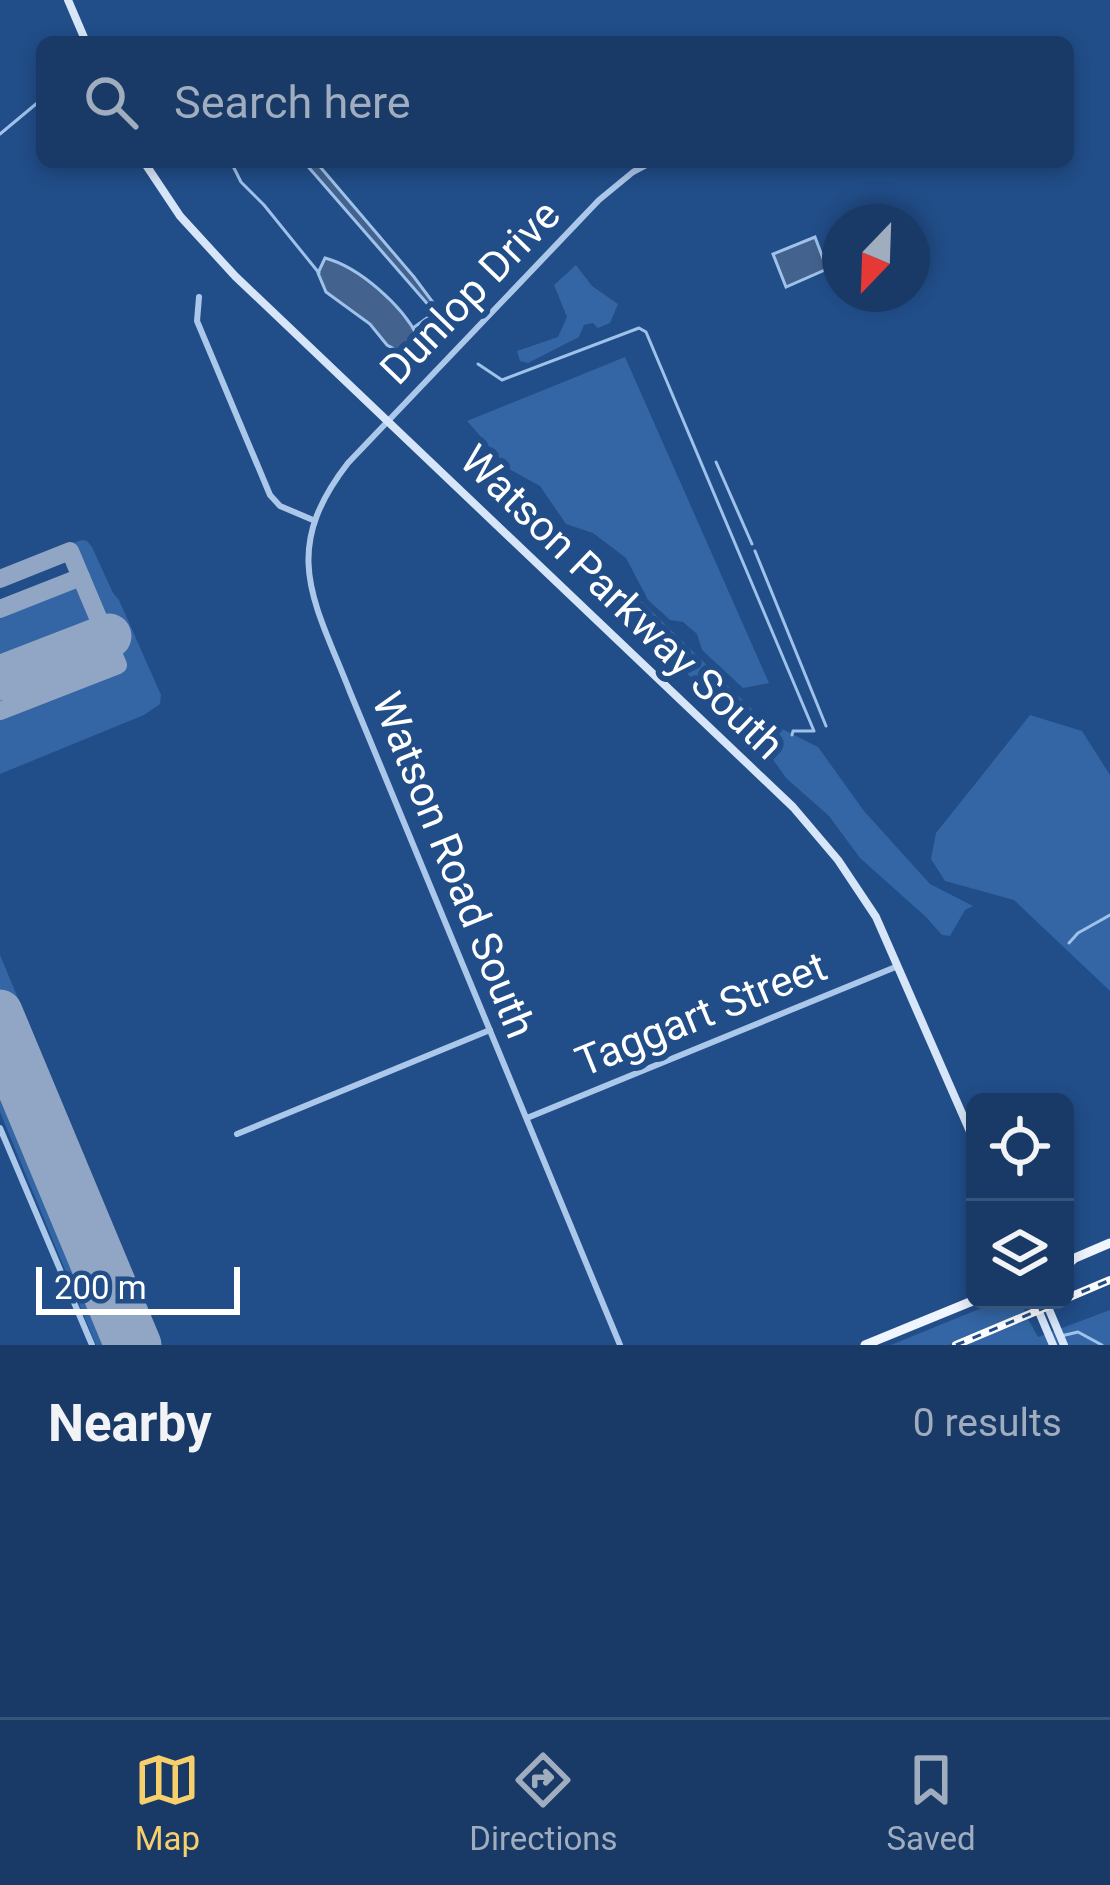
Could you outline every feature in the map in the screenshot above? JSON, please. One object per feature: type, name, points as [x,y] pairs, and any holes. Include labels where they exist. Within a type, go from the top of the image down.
[{"type":"main road","points":[[68,0],[83,36]]},
{"type":"main road","name":"Watson Parkway South","points":[[149,168],[180,216],[236,276],[793,807],[838,860],[875,917],[966,1122]]},
{"type":"main road","points":[[1074,1256],[1110,1243]]},
{"type":"main road","points":[[865,1345],[966,1304]]},
{"type":"main road","points":[[1040,1309],[1064,1345]]},
{"type":"main road","points":[[1047,1309],[1053,1345]]},
{"type":"street","name":"Dunlop Drive","points":[[389,420],[599,200],[641,168]]},
{"type":"street","points":[[199,297],[197,321],[270,495],[280,506],[313,520]]},
{"type":"street","name":"Watson Road South","points":[[389,420],[328,489],[313,520],[307,561],[314,601],[620,1345]]},
{"type":"street","name":"Taggart Street","points":[[526,1118],[898,965]]},
{"type":"street","points":[[237,1134],[490,1030]]},
{"type":"street","points":[[0,1128],[92,1345]]},
{"type":"shaded area","points":[[309,168],[321,168],[443,316],[457,313],[457,317],[438,329],[431,308]]},
{"type":"shaded area","points":[[815,237],[822,271],[786,287],[773,254]]},
{"type":"shaded area","points":[[325,258],[352,270],[391,300],[418,337],[413,346],[400,352],[387,345],[370,324],[326,292],[318,273]]},
{"type":"shaded area","points":[[576,265],[592,286],[618,304],[610,323],[598,328],[593,323],[584,325],[579,337],[528,363],[520,361],[517,351],[558,337],[567,317],[554,285]]},
{"type":"shaded area","points":[[625,357],[769,683],[743,688],[702,650],[697,634],[683,622],[670,620],[648,600],[626,558],[593,533],[566,524],[540,486],[509,469],[467,421]]},
{"type":"shaded area","points":[[82,540],[92,547],[119,600],[161,695],[160,704],[144,715],[0,774],[0,612],[84,579],[70,544]]},
{"type":"shaded area","points":[[632,592],[762,719],[818,747],[864,811],[930,884],[973,906],[965,910],[950,936],[942,935],[860,858],[829,816],[786,778],[737,708],[722,703],[620,618]]},
{"type":"shaded area","points":[[1030,715],[1082,731],[1110,775],[1110,991],[1014,900],[945,881],[931,859],[936,833]]},
{"type":"shaded area","points":[[0,955],[162,1345],[96,1345],[0,1112]]},
{"type":"shaded area","points":[[979,1309],[1024,1309],[1026,1313],[949,1345],[891,1345]]},
{"type":"shaded area","points":[[1110,1310],[1110,1345],[966,1345],[1028,1319],[1038,1337]]},
{"type":"waterway","points":[[0,134],[36,104]]},
{"type":"waterway","points":[[234,168],[319,273]]},
{"type":"waterway","points":[[413,328],[435,317]]},
{"type":"waterway","points":[[478,364],[502,380],[639,328],[646,332],[814,731],[793,731],[792,735]]},
{"type":"waterway","points":[[716,462],[752,544]]},
{"type":"waterway","points":[[755,551],[826,726]]},
{"type":"waterway","points":[[1069,943],[1110,915]]},
{"type":"waterway","points":[[1061,1336],[1078,1332],[1102,1345]]},
{"type":"taxiway","points":[[0,579],[70,551],[118,665],[0,711]]},
{"type":"taxiway","points":[[0,609],[81,577]]},
{"type":"taxiway","points":[[0,1076],[112,1345]]},
{"type":"taxiway","points":[[8,1095],[31,1087]]},
{"type":"runway","points":[[0,678],[109,636]]},
{"type":"runway","points":[[0,1012],[139,1345]]},
{"type":"railway","points":[[1074,1295],[1110,1280]]},
{"type":"railway","points":[[956,1345],[1042,1309]]}]
